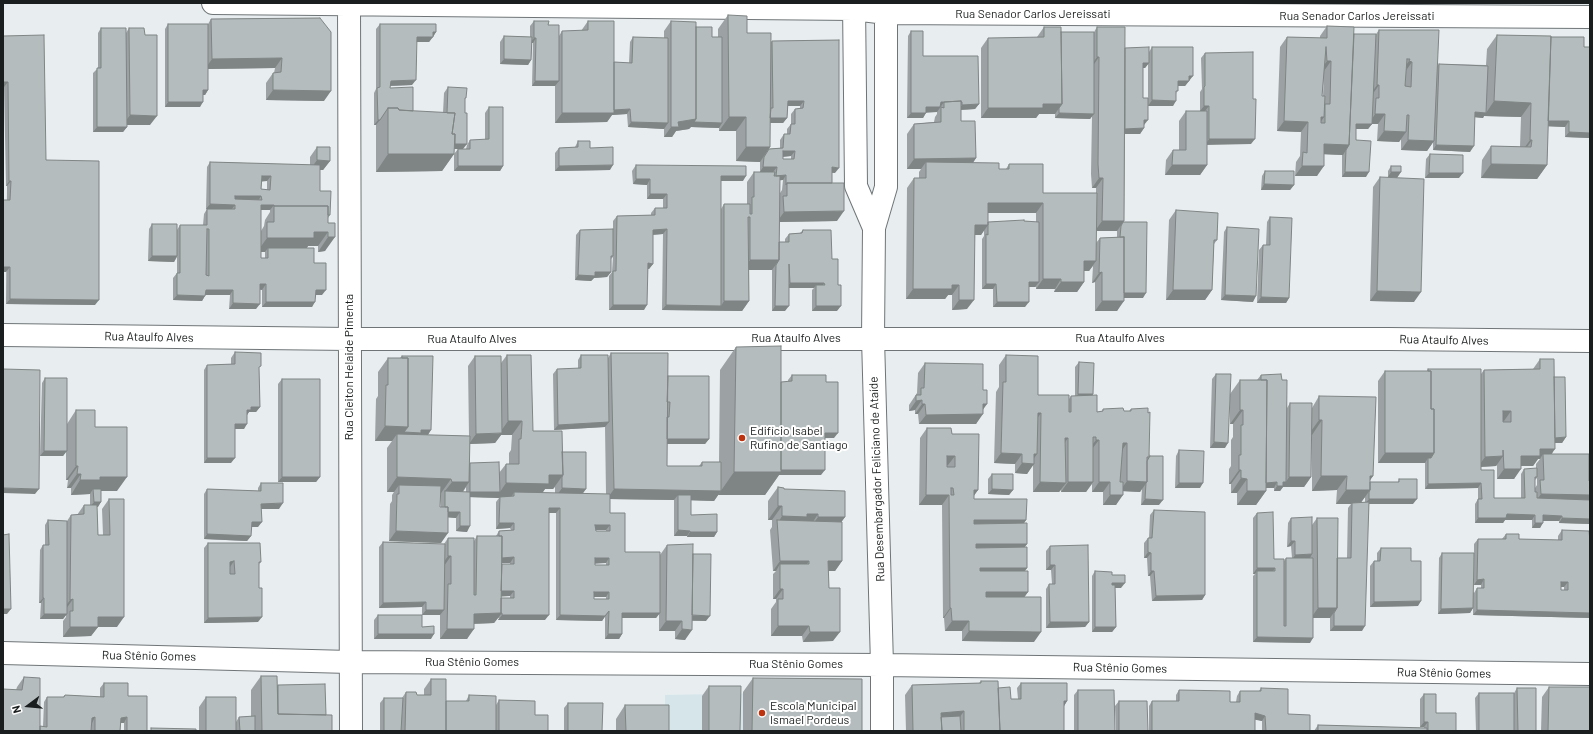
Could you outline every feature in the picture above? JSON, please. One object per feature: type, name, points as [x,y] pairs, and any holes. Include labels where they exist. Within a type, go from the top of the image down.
[{"type":"street","name":"Rua Senador Carlos Jereissati","points":[[213,3],[854,6],[886,8],[1590,17]]},
{"type":"street","name":"Rua Cleiton Helaide Pimenta","points":[[349,4],[350,662],[352,731]]},
{"type":"street","name":"Rua Desembargador Feliciano de Ataíde","points":[[854,6],[856,186],[874,228]]},
{"type":"street","name":"Rua Desembargador Feliciano de Ataíde","points":[[882,731],[882,665],[873,338],[874,228],[886,187],[886,8]]},
{"type":"street","name":"Rua Ataulfo Alves","points":[[3,335],[349,339],[1388,339],[1590,342]]},
{"type":"street","name":"Rua Stênio Gomes","points":[[3,653],[350,662],[882,665],[1590,674]]},
{"type":"shaded area","name":"Escola Municipal Ismael Pordeus","points":[[859,691],[859,731],[665,731],[665,695]]},
{"type":"building","points":[[728,15],[747,16],[747,33],[771,33],[770,147],[746,147],[746,117],[729,117]]},
{"type":"building","points":[[320,18],[331,32],[331,91],[273,90],[273,73],[281,72],[282,58],[212,59],[211,19]]},
{"type":"building","points":[[534,21],[549,21],[548,25],[559,25],[559,81],[535,81],[536,38],[534,38]]},
{"type":"building","points":[[588,21],[614,21],[614,113],[562,113],[562,31],[588,30]]},
{"type":"building","points":[[671,21],[696,22],[696,119],[678,122],[679,127],[671,127]]},
{"type":"building","points":[[168,24],[208,24],[208,90],[203,90],[203,102],[168,102]]},
{"type":"building","points":[[380,24],[436,24],[436,32],[433,32],[433,37],[417,37],[416,80],[391,81],[390,88],[413,87],[413,111],[388,108],[380,120],[378,120],[377,88],[380,87]]},
{"type":"building","points":[[1327,26],[1354,27],[1349,145],[1324,144],[1324,166],[1302,166],[1303,152],[1307,153],[1308,122],[1284,121],[1287,37],[1327,38]],"holes":[[[1326,47],[1327,61],[1331,61],[1330,104],[1325,104],[1325,123],[1321,123],[1321,117],[1324,117],[1325,96],[1322,96]]]},
{"type":"building","points":[[696,27],[712,27],[712,37],[722,37],[722,123],[694,122],[696,119]]},
{"type":"building","points":[[1044,27],[1061,27],[1062,104],[1043,104],[1043,108],[988,108],[988,38],[1044,37]]},
{"type":"building","points":[[1097,27],[1125,27],[1124,221],[1102,221],[1103,178],[1099,178],[1098,164],[1099,57],[1097,57]]},
{"type":"building","points":[[101,28],[126,28],[127,127],[97,127],[97,68],[101,68]]},
{"type":"building","points":[[129,28],[144,28],[145,35],[157,35],[157,116],[130,115]]},
{"type":"building","points":[[1379,30],[1439,30],[1434,141],[1408,140],[1409,115],[1407,115],[1406,132],[1384,131],[1385,114],[1375,114],[1376,98],[1379,98],[1379,85],[1377,85]],"holes":[[[1407,59],[1410,59],[1409,61],[1412,62],[1411,87],[1405,86]]]},
{"type":"building","points":[[911,31],[923,31],[923,56],[978,56],[979,104],[962,105],[961,101],[941,102],[940,107],[926,107],[926,113],[911,113]]},
{"type":"building","points":[[1061,32],[1094,32],[1094,114],[1059,113],[1059,108],[1062,104]]},
{"type":"building","points":[[1354,34],[1376,34],[1372,124],[1356,124],[1356,140],[1371,141],[1369,172],[1345,172],[1346,150],[1349,145]]},
{"type":"building","points":[[44,35],[46,160],[99,161],[99,300],[10,299],[10,267],[3,267],[3,200],[10,200],[11,181],[9,181],[8,82],[3,82],[3,36]]},
{"type":"building","points":[[1497,35],[1551,36],[1547,165],[1491,164],[1491,146],[1531,147],[1532,140],[1530,140],[1531,103],[1494,101]]},
{"type":"building","points":[[504,36],[532,37],[531,60],[504,59]]},
{"type":"building","points":[[633,37],[668,38],[668,123],[631,122],[630,109],[614,110],[614,62],[632,63]]},
{"type":"building","points":[[1551,37],[1584,37],[1584,47],[1590,47],[1590,133],[1569,132],[1569,121],[1548,121]]},
{"type":"building","points":[[839,40],[839,168],[832,167],[832,183],[787,183],[786,185],[786,175],[776,176],[777,167],[763,167],[764,157],[769,149],[783,148],[784,134],[790,134],[791,124],[795,124],[795,109],[803,108],[804,101],[788,101],[787,118],[770,118],[771,108],[773,108],[772,41]],"holes":[[[783,151],[795,151],[794,159],[783,159]]]},
{"type":"building","points":[[1149,47],[1149,63],[1143,63],[1143,98],[1148,98],[1148,120],[1144,120],[1144,128],[1125,129],[1125,48]]},
{"type":"building","points":[[1152,47],[1193,47],[1193,76],[1189,76],[1189,81],[1178,81],[1176,101],[1152,100]]},
{"type":"building","points":[[1253,52],[1253,99],[1256,99],[1255,139],[1209,139],[1209,106],[1204,106],[1205,53]]},
{"type":"building","points":[[1439,64],[1488,66],[1486,113],[1475,112],[1474,146],[1436,145]]},
{"type":"building","points":[[448,87],[467,88],[465,113],[467,113],[467,144],[455,144],[455,134],[452,134],[455,113],[447,113]]},
{"type":"building","points":[[961,101],[961,121],[975,121],[976,158],[914,159],[914,124],[941,122],[941,107],[944,108],[944,102]]},
{"type":"building","points":[[489,107],[503,107],[503,166],[458,166],[458,149],[470,149],[470,140],[489,139]]},
{"type":"building","points":[[388,108],[455,113],[452,134],[455,134],[454,154],[388,154]]},
{"type":"building","points":[[1186,111],[1207,111],[1207,165],[1172,165],[1173,150],[1186,150]]},
{"type":"building","points":[[578,141],[590,141],[590,148],[613,147],[613,165],[559,166],[559,148],[578,147]]},
{"type":"building","points":[[317,147],[330,147],[330,161],[317,160]]},
{"type":"building","points":[[1430,154],[1463,155],[1463,173],[1429,173]]},
{"type":"building","points":[[210,162],[320,165],[320,191],[331,191],[330,215],[328,215],[328,206],[261,205],[261,258],[268,258],[268,248],[314,248],[314,263],[326,263],[326,290],[316,290],[315,302],[266,302],[266,284],[260,284],[260,304],[233,303],[233,290],[206,290],[205,296],[177,295],[177,273],[180,273],[180,225],[207,225],[207,209],[235,209],[235,205],[210,204]],"holes":[[[262,176],[271,176],[270,190],[261,189]],[[235,196],[261,196],[262,200],[235,199]],[[207,229],[209,229],[209,276],[206,275]]]},
{"type":"building","points":[[926,162],[999,163],[999,169],[1009,169],[1009,164],[1043,164],[1043,193],[1097,193],[1096,261],[1084,261],[1084,282],[1061,282],[1061,279],[1043,279],[1043,203],[988,203],[988,225],[975,225],[974,300],[959,300],[959,285],[952,285],[952,289],[913,289],[914,178],[926,178]]},
{"type":"building","points":[[636,165],[746,166],[746,176],[721,176],[721,306],[666,305],[667,229],[653,230],[653,264],[648,263],[647,305],[613,305],[613,271],[616,271],[617,216],[655,215],[655,208],[667,208],[667,194],[650,194],[650,179],[636,179]]},
{"type":"building","points":[[1391,166],[1401,166],[1401,172],[1391,172]]},
{"type":"building","points":[[1265,171],[1294,171],[1294,185],[1264,184]]},
{"type":"building","points":[[754,172],[775,172],[774,176],[780,176],[779,260],[750,260],[750,217],[748,217],[749,301],[724,301],[724,204],[750,204],[750,214],[752,214]]},
{"type":"building","points":[[1380,177],[1424,179],[1421,292],[1377,291]]},
{"type":"building","points":[[787,183],[844,183],[844,211],[784,212],[783,196],[787,196]]},
{"type":"building","points":[[274,206],[328,206],[328,223],[335,223],[335,237],[328,237],[328,232],[314,232],[314,238],[267,238],[267,222],[274,222]]},
{"type":"building","points":[[1176,210],[1218,213],[1217,240],[1214,240],[1212,290],[1173,290]]},
{"type":"building","points":[[1270,217],[1292,218],[1289,298],[1261,297],[1263,245],[1270,245]]},
{"type":"building","points":[[1024,220],[1039,222],[1039,282],[1029,282],[1029,302],[997,302],[996,284],[986,284],[986,234],[988,235],[988,222]]},
{"type":"building","points":[[1123,222],[1147,222],[1146,293],[1124,293],[1124,237],[1120,237]]},
{"type":"building","points":[[152,224],[177,224],[177,256],[152,256]]},
{"type":"building","points":[[1227,227],[1259,229],[1256,296],[1225,295]]},
{"type":"building","points":[[613,229],[613,256],[611,256],[611,272],[595,272],[595,276],[578,275],[580,230]]},
{"type":"building","points":[[803,230],[831,230],[832,259],[838,259],[838,285],[841,285],[841,306],[816,306],[816,285],[825,285],[824,283],[790,283],[789,264],[789,306],[775,306],[776,265],[779,260],[779,242],[789,242],[789,234],[802,233]]},
{"type":"building","points":[[1124,237],[1124,301],[1102,301],[1102,272],[1099,273],[1100,238]]},
{"type":"building","points":[[781,346],[781,472],[734,472],[736,347]]},
{"type":"building","points":[[235,352],[261,353],[261,366],[259,367],[260,407],[251,407],[251,410],[247,410],[247,424],[235,424],[235,458],[207,458],[207,365],[235,364]]},
{"type":"building","points":[[611,353],[668,353],[667,466],[702,466],[702,462],[721,462],[721,491],[614,489]]},
{"type":"building","points":[[507,355],[531,355],[533,431],[562,431],[563,475],[549,475],[549,484],[506,483],[506,464],[519,464],[519,439],[521,439],[522,424],[522,421],[508,421]]},
{"type":"building","points":[[581,355],[608,355],[609,422],[558,425],[557,369],[581,368]]},
{"type":"building","points":[[1006,355],[1038,356],[1038,395],[1069,395],[1069,412],[1071,412],[1071,396],[1097,395],[1097,412],[1103,411],[1103,409],[1123,408],[1124,411],[1131,411],[1131,409],[1148,408],[1148,413],[1150,412],[1147,482],[1127,481],[1127,443],[1123,443],[1120,482],[1123,482],[1123,495],[1110,495],[1110,482],[1099,482],[1099,440],[1096,440],[1096,437],[1093,437],[1093,482],[1068,482],[1068,438],[1065,438],[1066,483],[1040,482],[1041,413],[1038,413],[1037,454],[1034,454],[1034,464],[1022,463],[1022,454],[1001,453],[1003,382],[1006,382]]},
{"type":"building","points":[[402,356],[433,356],[431,430],[421,430],[421,433],[404,432],[408,427],[408,358],[402,358]]},
{"type":"building","points":[[475,356],[501,356],[502,433],[476,434]]},
{"type":"building","points":[[388,358],[408,358],[408,427],[385,426]]},
{"type":"building","points":[[1540,359],[1554,359],[1555,449],[1540,449],[1540,456],[1521,456],[1521,469],[1504,469],[1503,450],[1503,456],[1485,457],[1484,370],[1540,369]],"holes":[[[1503,411],[1511,411],[1511,422],[1503,422]]]},
{"type":"building","points":[[1079,362],[1094,363],[1093,394],[1078,394]]},
{"type":"building","points":[[925,363],[983,364],[983,390],[987,390],[987,404],[983,404],[983,414],[926,415],[925,404],[922,404],[922,400],[916,401],[916,395],[921,395],[921,388],[924,388]]},
{"type":"building","points":[[3,369],[40,370],[39,489],[3,488]]},
{"type":"building","points":[[1428,369],[1481,369],[1481,470],[1494,470],[1494,498],[1525,498],[1524,469],[1537,468],[1537,477],[1535,477],[1535,492],[1537,492],[1537,498],[1590,500],[1590,519],[1562,518],[1562,516],[1543,515],[1543,523],[1535,523],[1535,515],[1507,514],[1506,518],[1478,518],[1478,499],[1482,499],[1481,483],[1428,484],[1428,458],[1431,458],[1434,453],[1434,409],[1431,409],[1431,371],[1428,371]]},
{"type":"building","points":[[1385,371],[1431,371],[1431,409],[1434,409],[1434,453],[1385,453]]},
{"type":"building","points":[[1216,374],[1231,374],[1228,443],[1214,442]]},
{"type":"building","points":[[1281,374],[1282,380],[1287,380],[1286,482],[1283,482],[1283,486],[1277,486],[1277,482],[1266,483],[1267,380],[1261,380],[1261,375]]},
{"type":"building","points":[[792,375],[826,375],[826,382],[838,382],[838,433],[825,433],[825,470],[781,470],[781,382],[792,381]]},
{"type":"building","points":[[668,376],[709,376],[709,439],[667,439],[667,417],[669,417],[670,402],[667,402]]},
{"type":"building","points":[[1554,377],[1565,377],[1566,437],[1555,438]]},
{"type":"building","points":[[45,378],[67,378],[67,451],[44,451]]},
{"type":"building","points":[[282,379],[320,379],[320,477],[282,477]]},
{"type":"building","points":[[1240,380],[1267,380],[1266,491],[1247,491],[1247,479],[1241,478],[1241,470],[1239,470],[1239,455],[1241,455],[1241,425],[1243,425],[1243,410],[1240,410]]},
{"type":"building","points":[[1319,396],[1376,397],[1373,476],[1370,476],[1370,490],[1346,490],[1347,476],[1321,476],[1322,420],[1319,420]]},
{"type":"building","points":[[1290,403],[1312,403],[1311,477],[1289,477]]},
{"type":"building","points":[[76,410],[95,410],[95,427],[127,427],[127,477],[100,477],[100,480],[80,480],[81,474],[77,474],[78,466],[76,466]]},
{"type":"building","points":[[927,428],[951,428],[952,434],[979,434],[978,490],[974,490],[974,499],[1027,499],[1026,520],[974,520],[974,524],[1027,523],[1027,544],[976,544],[976,548],[1027,547],[1027,568],[980,568],[980,571],[1028,571],[1028,592],[986,592],[986,597],[1041,597],[1041,632],[969,631],[969,621],[952,621],[950,608],[949,495],[926,495]],"holes":[[[947,456],[955,456],[955,467],[947,467]],[[951,488],[953,488],[954,495],[951,495]]]},
{"type":"building","points":[[397,434],[470,436],[469,482],[452,482],[451,479],[397,477]]},
{"type":"building","points":[[1179,450],[1204,451],[1203,483],[1179,483]]},
{"type":"building","points":[[562,452],[586,452],[586,489],[562,488]]},
{"type":"building","points":[[1543,454],[1589,454],[1590,495],[1541,494],[1540,480],[1544,480]]},
{"type":"building","points":[[1150,456],[1163,456],[1163,500],[1145,499],[1147,461]]},
{"type":"building","points":[[499,462],[500,492],[470,492],[470,463]]},
{"type":"building","points":[[992,474],[1013,474],[1013,490],[992,489]]},
{"type":"building","points":[[1399,479],[1417,479],[1417,499],[1369,499],[1370,482],[1399,482]]},
{"type":"building","points":[[261,483],[283,483],[283,503],[261,504],[262,522],[252,522],[251,536],[207,534],[207,489],[261,491]]},
{"type":"building","points":[[399,485],[441,486],[440,507],[448,507],[448,533],[396,531],[397,494],[399,494]]},
{"type":"building","points":[[778,487],[784,489],[845,491],[845,517],[818,517],[818,514],[807,514],[807,517],[782,516],[782,506],[778,506]]},
{"type":"building","points":[[93,489],[101,489],[101,502],[94,502]]},
{"type":"building","points":[[445,491],[470,492],[470,526],[460,526],[460,512],[448,512],[448,507],[445,507]]},
{"type":"building","points":[[514,492],[610,494],[610,513],[625,513],[625,552],[660,552],[660,613],[622,613],[622,634],[608,634],[609,611],[605,616],[560,615],[560,508],[549,508],[549,615],[502,615],[501,598],[514,598],[514,591],[501,591],[502,564],[514,564],[514,557],[502,558],[502,536],[499,536],[499,531],[514,530],[514,523],[499,523],[500,497],[514,496]],"holes":[[[595,525],[610,525],[610,531],[596,531]],[[595,558],[609,558],[609,565],[595,565]],[[594,592],[609,592],[609,599],[594,599]]]},
{"type":"building","points":[[678,495],[691,495],[691,515],[717,514],[717,532],[690,532],[678,530]]},
{"type":"building","points":[[109,499],[124,499],[124,617],[98,617],[98,627],[70,627],[70,611],[73,611],[73,599],[70,600],[71,515],[84,514],[84,505],[97,505],[98,535],[110,535]]},
{"type":"building","points":[[1369,502],[1365,626],[1334,626],[1334,613],[1337,608],[1337,558],[1351,558],[1352,503]]},
{"type":"building","points":[[1154,510],[1205,512],[1205,595],[1156,596],[1154,571],[1151,571],[1151,553],[1148,552],[1148,538],[1152,538]]},
{"type":"building","points":[[1273,512],[1274,559],[1284,559],[1284,626],[1286,626],[1286,558],[1313,558],[1313,638],[1257,637],[1257,571],[1275,571],[1275,568],[1257,568],[1257,513]]},
{"type":"building","points":[[1312,517],[1312,554],[1295,555],[1295,541],[1291,541],[1291,518]]},
{"type":"building","points":[[1317,518],[1338,518],[1337,608],[1318,608]]},
{"type":"building","points":[[48,520],[67,521],[67,614],[44,614],[43,545],[49,545]]},
{"type":"building","points":[[777,520],[842,522],[842,561],[828,561],[829,588],[840,588],[840,632],[810,632],[809,626],[778,626],[778,599],[783,599],[783,589],[780,589],[780,564],[809,564],[809,561],[780,561]]},
{"type":"building","points":[[1562,530],[1589,531],[1590,613],[1477,610],[1477,588],[1484,588],[1484,579],[1477,580],[1478,539],[1506,539],[1506,534],[1519,534],[1519,539],[1562,540]],"holes":[[[1561,582],[1568,582],[1568,590],[1561,590]]]},
{"type":"building","points":[[9,534],[11,609],[3,609],[3,535]]},
{"type":"building","points":[[477,536],[502,536],[501,613],[474,614],[474,629],[447,629],[448,584],[451,584],[451,556],[448,556],[448,538],[474,538],[474,595],[476,595]]},
{"type":"building","points":[[383,542],[445,544],[444,610],[426,610],[426,602],[383,603]]},
{"type":"building","points":[[208,543],[260,543],[261,562],[259,562],[259,588],[262,588],[262,617],[208,618]],"holes":[[[234,561],[235,574],[230,574],[230,562]]]},
{"type":"building","points":[[693,544],[692,630],[682,629],[682,621],[666,621],[667,545]]},
{"type":"building","points":[[1088,545],[1089,622],[1050,622],[1049,584],[1055,584],[1055,565],[1050,565],[1050,546]]},
{"type":"building","points":[[1381,548],[1411,548],[1411,561],[1421,561],[1421,601],[1374,602],[1374,561],[1380,561]]},
{"type":"building","points":[[1442,553],[1474,553],[1473,608],[1441,609]]},
{"type":"building","points":[[693,554],[711,554],[710,616],[692,615]]},
{"type":"building","points":[[1095,571],[1112,572],[1112,575],[1125,575],[1125,583],[1112,583],[1112,585],[1115,585],[1116,627],[1095,627]]},
{"type":"building","points":[[378,615],[422,615],[422,627],[434,626],[434,634],[378,634]]},
{"type":"building","points":[[261,676],[277,676],[278,714],[332,715],[332,731],[262,731]]},
{"type":"building","points":[[24,677],[40,678],[40,731],[3,731],[3,689],[22,690]]},
{"type":"building","points":[[753,678],[862,679],[862,731],[752,731]]},
{"type":"building","points":[[431,679],[446,679],[446,731],[405,731],[406,692],[416,692],[417,695],[431,695]]},
{"type":"building","points":[[981,681],[998,681],[1000,731],[964,731],[964,711],[941,713],[942,731],[913,731],[912,685],[981,683]]},
{"type":"building","points":[[104,683],[128,683],[128,696],[147,696],[147,731],[127,731],[127,717],[121,718],[120,731],[95,731],[95,717],[92,718],[91,731],[40,731],[40,726],[47,727],[47,697],[64,697],[65,695],[104,697]]},
{"type":"building","points":[[1021,683],[1067,683],[1067,701],[1064,701],[1064,731],[1000,731],[998,688],[1010,687],[1011,699],[1021,699]]},
{"type":"building","points":[[325,684],[326,715],[278,714],[278,685]]},
{"type":"building","points":[[709,686],[741,686],[740,731],[709,731]]},
{"type":"building","points":[[1549,687],[1590,687],[1590,731],[1548,731]]},
{"type":"building","points":[[1261,688],[1288,689],[1288,714],[1310,715],[1310,731],[1266,731],[1265,716],[1255,713],[1255,731],[1152,731],[1152,701],[1179,701],[1179,690],[1230,691],[1230,702],[1240,702],[1240,691],[1261,691]]},
{"type":"building","points":[[1517,688],[1536,688],[1536,731],[1518,731]]},
{"type":"building","points":[[1078,690],[1114,690],[1115,731],[1078,731]]},
{"type":"building","points":[[1479,693],[1514,693],[1514,731],[1479,731]]},
{"type":"building","points":[[1424,694],[1436,694],[1436,713],[1456,713],[1456,731],[1428,731],[1428,722],[1424,722]]},
{"type":"building","points":[[469,695],[496,696],[496,731],[446,731],[446,701],[469,701]]},
{"type":"building","points":[[206,697],[236,697],[236,731],[206,731]]},
{"type":"building","points":[[384,698],[403,698],[401,731],[384,731]]},
{"type":"building","points":[[499,700],[535,701],[535,715],[548,715],[548,731],[499,731]]},
{"type":"building","points":[[1119,701],[1147,701],[1148,731],[1119,731]]},
{"type":"building","points":[[568,703],[603,703],[602,731],[568,731]]},
{"type":"building","points":[[625,705],[669,705],[669,731],[626,731]]},
{"type":"building","points":[[255,716],[255,731],[240,731],[239,717]]},
{"type":"building","points":[[960,716],[961,731],[942,731],[941,717]]},
{"type":"building","points":[[1318,725],[1427,728],[1427,731],[1318,731]]},
{"type":"building","points":[[151,728],[196,729],[196,731],[151,731]]},
{"type":"place","name":"Edifício Isabel Rufino de Santiago","points":[[742,438]]},
{"type":"place","name":"Escola Municipal Ismael Pordeus","points":[[762,713]]}]
